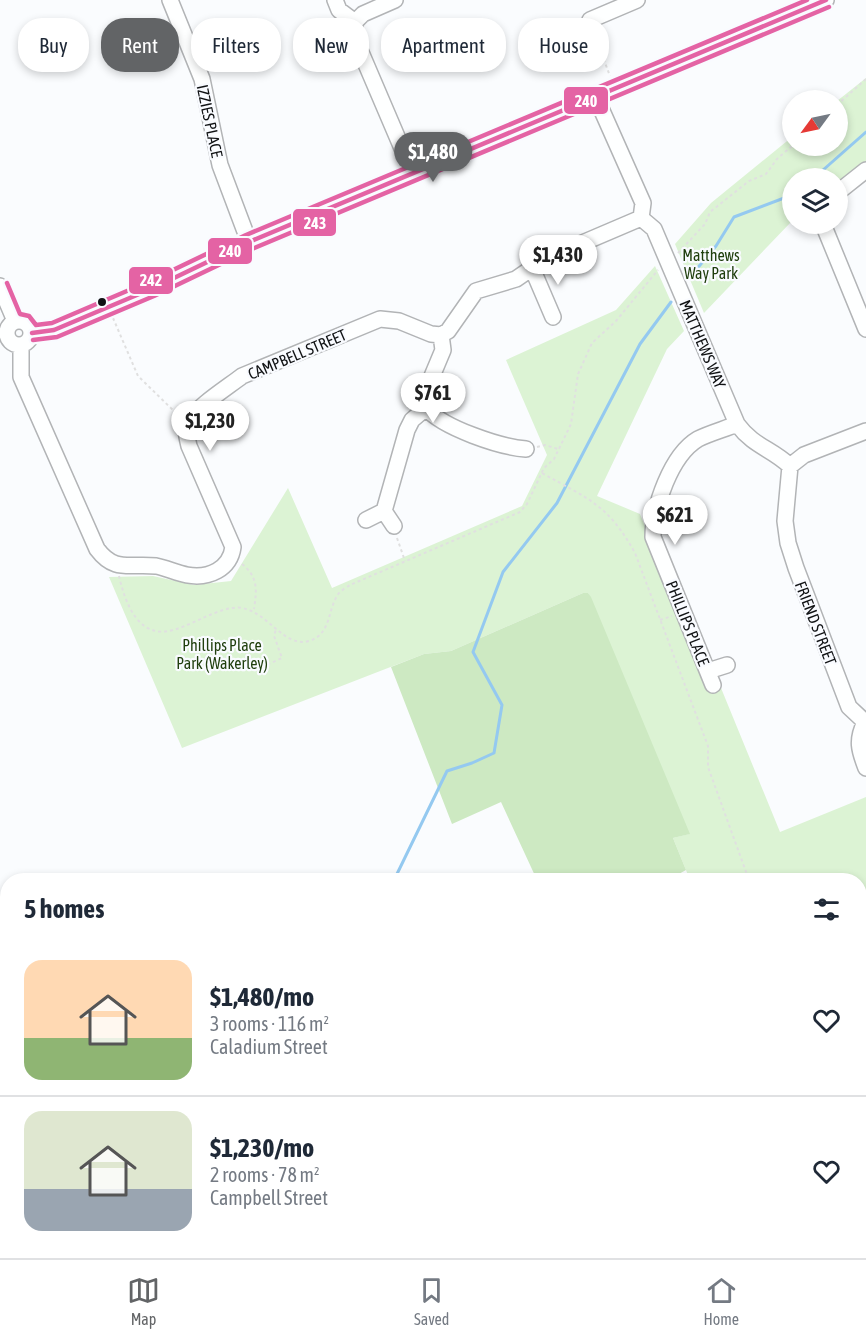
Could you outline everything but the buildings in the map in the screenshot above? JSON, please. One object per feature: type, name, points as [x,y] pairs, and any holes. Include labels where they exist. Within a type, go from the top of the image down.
[{"type":"street","name":"IZZIES PLACE","points":[[170,0],[202,79],[219,165],[249,242]]},
{"type":"street","points":[[335,0],[339,10],[350,18]]},
{"type":"street","points":[[359,18],[395,0]]},
{"type":"street","points":[[595,18],[637,0]]},
{"type":"street","points":[[32,333],[54,330],[151,289],[249,242],[826,0]]},
{"type":"street","points":[[369,71],[413,174]]},
{"type":"street","points":[[526,449],[506,448],[434,417],[426,408],[425,393],[443,350],[441,335],[448,331],[476,291],[516,279],[545,259],[641,218],[643,203],[595,95]]},
{"type":"street","points":[[848,184],[866,170]]},
{"type":"street","name":"MATTHEWS WAY","points":[[641,218],[654,229],[737,424],[747,437],[762,448],[780,456],[790,466]]},
{"type":"street","points":[[827,234],[866,329]]},
{"type":"street","points":[[532,268],[553,317]]},
{"type":"street","points":[[0,286],[15,321]]},
{"type":"street","name":"CAMPBELL STREET","points":[[188,424],[194,415],[242,376],[380,320],[399,321],[431,334],[441,335]]},
{"type":"street","points":[[15,321],[25,322],[32,333],[30,341],[21,346],[12,344],[4,336],[9,326],[15,321]]},
{"type":"street","points":[[21,346],[21,377],[97,549],[106,561],[117,566],[157,566],[199,576],[225,567],[232,557],[233,547],[189,446],[186,434],[188,424]]},
{"type":"street","points":[[366,520],[384,511],[407,430],[412,420],[426,408]]},
{"type":"street","name":"PHILLIPS PLACE","points":[[727,665],[711,678],[653,537],[653,522],[656,508],[675,464],[683,454],[698,439],[737,424]]},
{"type":"street","points":[[790,466],[804,455],[866,431]]},
{"type":"street","name":"FRIEND STREET","points":[[790,466],[785,521],[796,568],[849,707],[866,722],[859,735],[858,749],[866,768]]},
{"type":"street","points":[[384,511],[394,526]]},
{"type":"path","points":[[609,72],[615,87]]},
{"type":"path","points":[[848,95],[866,79]]},
{"type":"path","points":[[117,566],[123,594],[132,616],[145,627],[159,631],[171,631],[221,610],[238,607],[254,610],[290,639],[301,643],[319,637],[325,629],[339,593],[350,585],[520,512],[527,504],[571,424],[578,374],[592,343],[616,321],[655,273],[669,263],[705,224],[710,212],[749,181],[766,174],[782,155]]},
{"type":"path","points":[[113,317],[138,376],[188,424]]},
{"type":"path","points":[[526,449],[545,445],[558,450]]},
{"type":"path","points":[[542,473],[599,504],[612,517],[635,553],[708,746],[708,767],[746,873]]},
{"type":"path","points":[[394,526],[405,561]]},
{"type":"path","points":[[232,557],[255,578],[257,588],[254,610]]},
{"type":"path","points":[[262,667],[282,658],[273,636],[276,629]]},
{"type":"green space","name":"Matthews Way Park","points":[[866,78],[866,161],[848,175],[848,168],[782,168],[782,231],[704,313],[675,244],[711,203],[782,145],[782,156],[848,156],[848,92]]},
{"type":"green space","name":"Phillips Place Park (Wakerley)","points":[[655,266],[684,331],[667,349],[597,496],[640,514],[711,691],[721,688],[780,832],[866,797],[866,873],[687,873],[673,838],[689,834],[588,593],[583,593],[451,651],[424,654],[182,748],[109,577],[153,576],[194,585],[231,581],[288,488],[332,588],[522,506],[547,455],[506,360],[616,310]]},
{"type":"green space","points":[[583,593],[588,593],[690,834],[673,838],[686,870],[681,873],[534,873],[501,802],[452,824],[391,667],[424,654],[451,651]]},
{"type":"waterway","points":[[825,168],[866,132]]},
{"type":"waterway","points":[[690,277],[716,246],[734,217],[782,199]]},
{"type":"waterway","points":[[397,873],[447,771],[494,753],[502,705],[473,652],[503,572],[557,503],[640,344],[671,302]]},
{"type":"transit line","name":"242","points":[[7,283],[20,314],[29,316],[36,325],[52,323],[148,282],[246,235],[807,0]]},
{"type":"transit line","name":"240","points":[[32,333],[54,330],[151,289],[249,242],[826,0]]},
{"type":"transit line","name":"243","points":[[33,340],[57,337],[154,296],[252,249],[829,7]]}]
